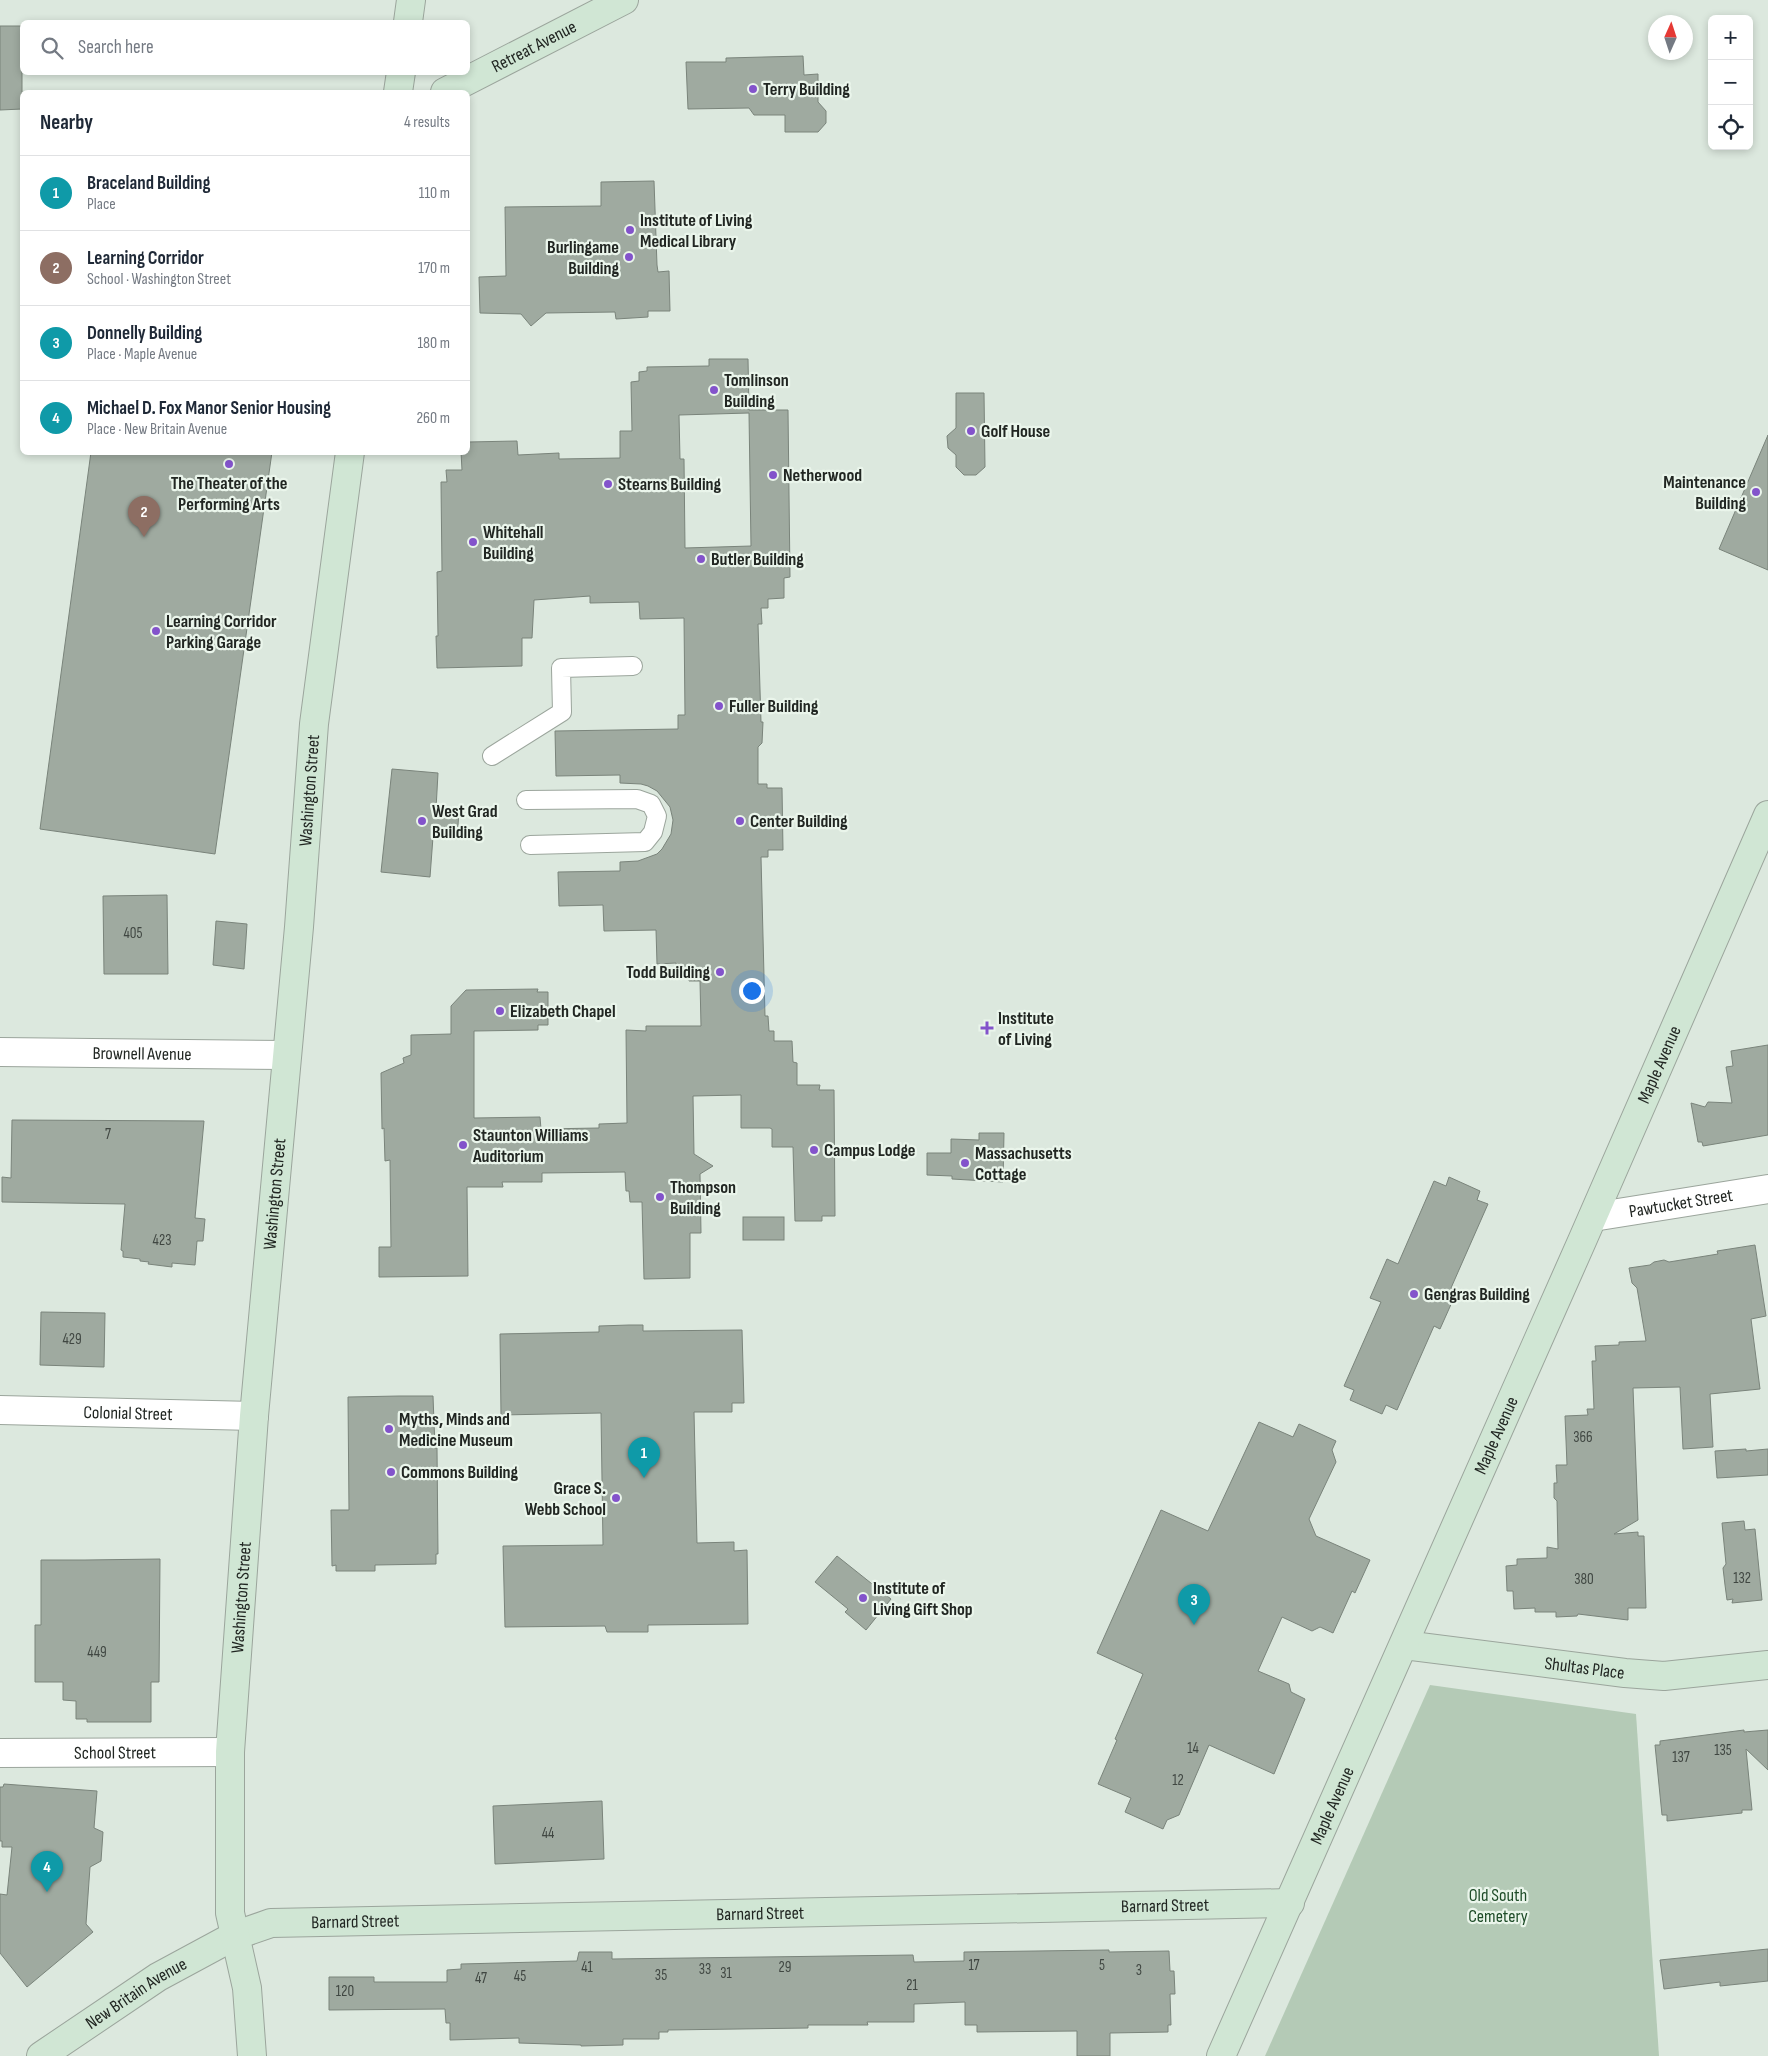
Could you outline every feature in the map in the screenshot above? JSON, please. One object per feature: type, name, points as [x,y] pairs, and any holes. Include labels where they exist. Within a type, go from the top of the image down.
[{"type":"main road","points":[[408,20],[411,0]]},
{"type":"main road","name":"Retreat Avenue","points":[[449,90],[624,0]]},
{"type":"main road","points":[[398,90],[401,75]]},
{"type":"main road","name":"Washington Street","points":[[252,2056],[247,1988],[230,1914],[230,1752],[254,1416],[298,927],[314,724],[350,455]]},
{"type":"main road","name":"Maple Avenue","points":[[1221,2056],[1593,1217],[1768,815]]},
{"type":"main road","name":"Shultas Place","points":[[1404,1645],[1625,1673],[1664,1676],[1768,1665]]},
{"type":"main road","name":"Barnard Street","points":[[234,1936],[271,1923],[1290,1903]]},
{"type":"main road","name":"New Britain Avenue","points":[[41,2056],[158,1977],[234,1936]]},
{"type":"street","name":"Brownell Avenue","points":[[0,1052],[286,1055]]},
{"type":"street","name":"Pawtucket Street","points":[[1593,1217],[1768,1189]]},
{"type":"street","name":"Colonial Street","points":[[0,1410],[254,1416]]},
{"type":"street","name":"School Street","points":[[0,1753],[230,1752]]},
{"type":"lane","points":[[492,756],[562,712],[561,668],[633,666]]},
{"type":"lane","points":[[526,800],[637,799],[651,804],[657,816],[654,832],[645,842],[530,845]]},
{"type":"green space","name":"Old South Cemetery","points":[[1430,1685],[1636,1714],[1659,2056],[1265,2056]]},
{"type":"building","points":[[0,26],[20,26],[20,75],[22,75],[22,90],[20,90],[20,109],[0,110]]},
{"type":"building","name":"Terry Building","points":[[803,56],[804,75],[818,74],[818,102],[826,111],[826,123],[818,132],[785,132],[785,115],[754,115],[749,108],[688,109],[686,62],[726,62],[726,58]]},
{"type":"building","points":[[654,181],[657,265],[658,272],[669,271],[670,311],[648,311],[648,317],[616,319],[615,312],[546,313],[531,326],[521,314],[480,313],[479,277],[506,276],[505,207],[601,206],[601,182]]},
{"type":"building","points":[[709,359],[748,359],[749,410],[788,410],[790,577],[784,578],[784,598],[768,599],[768,608],[761,608],[762,624],[758,624],[761,722],[763,722],[762,743],[758,747],[758,784],[767,784],[767,788],[782,788],[783,850],[768,850],[768,857],[761,857],[765,1016],[768,1016],[769,1031],[774,1031],[774,1041],[792,1041],[793,1062],[797,1063],[797,1085],[820,1085],[819,1090],[834,1090],[835,1216],[822,1216],[822,1221],[795,1221],[793,1147],[772,1147],[772,1129],[770,1128],[741,1128],[741,1095],[693,1096],[694,1154],[713,1166],[700,1174],[701,1233],[690,1233],[690,1278],[644,1279],[642,1202],[630,1202],[629,1191],[626,1191],[625,1172],[542,1173],[542,1182],[502,1182],[503,1187],[467,1187],[468,1276],[379,1277],[379,1247],[391,1247],[390,1160],[385,1161],[384,1128],[382,1129],[381,1073],[404,1063],[403,1058],[411,1055],[411,1035],[451,1034],[451,1006],[466,990],[538,989],[537,992],[548,992],[548,1025],[538,1025],[538,1030],[474,1031],[474,1118],[540,1117],[541,1129],[599,1128],[599,1124],[627,1123],[626,1030],[646,1031],[646,1026],[701,1026],[700,981],[689,981],[689,976],[676,976],[676,963],[657,964],[656,930],[604,931],[603,905],[559,906],[558,872],[620,871],[620,862],[638,861],[657,854],[671,834],[673,820],[670,807],[657,791],[648,786],[620,783],[620,775],[556,776],[555,731],[678,729],[678,715],[685,715],[684,618],[640,619],[639,602],[590,603],[590,596],[534,600],[532,638],[522,638],[522,666],[437,668],[437,572],[442,571],[441,482],[447,482],[446,470],[462,470],[461,455],[470,455],[470,442],[517,441],[518,455],[559,453],[559,459],[620,458],[620,431],[632,431],[631,382],[639,381],[639,372],[647,371],[647,367],[709,366]],"holes":[[[749,413],[751,546],[685,548],[684,459],[680,459],[679,415]]]},
{"type":"building","name":"Golf House","points":[[956,393],[984,393],[985,467],[976,475],[964,475],[956,467],[956,455],[948,448],[947,436],[956,428]]},
{"type":"building","name":"Maintenance Building","points":[[1768,435],[1768,570],[1719,549]]},
{"type":"building","name":"Learning Corridor Parking Garage","points":[[91,455],[272,455],[215,854],[40,829]]},
{"type":"building","name":"West Grad Building","points":[[392,769],[438,773],[436,809],[459,811],[457,839],[433,837],[430,877],[381,872]]},
{"type":"building","points":[[167,895],[168,974],[104,974],[103,896]]},
{"type":"building","points":[[216,921],[247,924],[244,969],[213,965]]},
{"type":"building","points":[[1768,1045],[1768,1135],[1703,1146],[1702,1142],[1698,1142],[1691,1103],[1705,1107],[1708,1102],[1732,1103],[1726,1067],[1733,1066],[1731,1051]]},
{"type":"building","points":[[12,1120],[204,1121],[195,1218],[205,1219],[203,1241],[197,1241],[195,1265],[172,1263],[172,1267],[148,1264],[149,1262],[140,1261],[140,1259],[123,1257],[123,1251],[121,1250],[125,1204],[2,1202],[2,1177],[11,1178]]},
{"type":"building","name":"Massachusetts Cottage","points":[[979,1133],[1004,1133],[1003,1182],[952,1179],[952,1176],[927,1175],[927,1153],[951,1153],[951,1139],[979,1140]]},
{"type":"building","name":"Gengras Building","points":[[1449,1177],[1480,1191],[1477,1200],[1488,1204],[1451,1288],[1457,1291],[1440,1329],[1434,1326],[1397,1410],[1386,1405],[1382,1414],[1350,1400],[1354,1390],[1344,1386],[1381,1302],[1370,1298],[1387,1259],[1398,1264],[1434,1181],[1446,1186]]},
{"type":"building","points":[[743,1217],[784,1217],[784,1240],[743,1240]]},
{"type":"building","points":[[1755,1245],[1766,1316],[1751,1319],[1760,1389],[1710,1394],[1713,1447],[1683,1449],[1680,1387],[1633,1388],[1638,1520],[1614,1534],[1638,1532],[1638,1536],[1644,1536],[1646,1608],[1628,1608],[1628,1620],[1578,1614],[1577,1616],[1556,1617],[1556,1612],[1535,1612],[1535,1608],[1514,1609],[1513,1591],[1507,1591],[1506,1566],[1517,1565],[1517,1559],[1547,1558],[1547,1547],[1558,1549],[1557,1501],[1554,1498],[1554,1483],[1557,1483],[1556,1465],[1567,1465],[1565,1416],[1588,1415],[1587,1409],[1594,1409],[1592,1361],[1596,1361],[1595,1346],[1619,1345],[1619,1342],[1646,1341],[1637,1288],[1632,1283],[1629,1268],[1650,1265],[1664,1260],[1669,1262],[1718,1254],[1717,1251]]},
{"type":"building","points":[[41,1312],[105,1313],[104,1367],[40,1365]]},
{"type":"building","points":[[643,1325],[643,1331],[742,1330],[744,1403],[732,1403],[732,1412],[694,1412],[697,1543],[734,1542],[734,1551],[747,1550],[748,1624],[648,1625],[648,1632],[607,1632],[605,1626],[505,1627],[503,1546],[603,1545],[601,1413],[501,1415],[500,1334],[599,1332],[599,1326]]},
{"type":"building","name":"Commons Building","points":[[433,1396],[435,1448],[437,1448],[438,1554],[436,1554],[436,1564],[375,1565],[375,1571],[336,1571],[336,1565],[332,1566],[331,1510],[349,1510],[348,1397]]},
{"type":"building","points":[[1259,1422],[1293,1437],[1299,1424],[1336,1441],[1332,1450],[1336,1462],[1309,1519],[1316,1536],[1370,1560],[1355,1593],[1352,1591],[1333,1633],[1320,1627],[1312,1631],[1282,1617],[1258,1671],[1289,1684],[1291,1692],[1305,1699],[1274,1774],[1209,1745],[1179,1815],[1167,1820],[1163,1829],[1125,1812],[1131,1798],[1098,1784],[1143,1674],[1097,1653],[1161,1510],[1208,1531]]},
{"type":"building","points":[[1746,1449],[1746,1451],[1768,1449],[1768,1475],[1717,1478],[1715,1451]]},
{"type":"building","points":[[1744,1521],[1745,1530],[1755,1529],[1762,1600],[1732,1603],[1733,1599],[1727,1600],[1725,1585],[1723,1568],[1726,1564],[1722,1523]]},
{"type":"building","name":"Institute of Living Gift Shop","points":[[837,1556],[891,1599],[866,1630],[845,1612],[848,1609],[815,1582]]},
{"type":"building","points":[[160,1559],[159,1682],[151,1682],[151,1722],[87,1722],[87,1719],[76,1719],[76,1701],[63,1700],[63,1682],[35,1682],[35,1625],[41,1625],[41,1560]]},
{"type":"building","points":[[1744,1730],[1744,1732],[1768,1730],[1768,1770],[1746,1749],[1752,1810],[1742,1810],[1742,1813],[1667,1821],[1667,1815],[1662,1815],[1655,1745],[1660,1745],[1660,1741]]},
{"type":"building","points":[[4,1784],[97,1791],[94,1828],[103,1832],[101,1861],[90,1867],[86,1924],[93,1932],[27,1987],[0,1953],[0,1894],[7,1895],[12,1847],[2,1847],[2,1841],[0,1841],[0,1787],[3,1787]]},
{"type":"building","points":[[602,1801],[604,1859],[495,1864],[493,1806]]},
{"type":"building","points":[[1768,1949],[1768,1981],[1720,1986],[1720,1982],[1664,1989],[1660,1960]]},
{"type":"building","points":[[1109,1950],[1109,1952],[1169,1951],[1170,1971],[1174,1971],[1175,1994],[1170,1994],[1171,2025],[1168,2025],[1168,2032],[1110,2033],[1110,2056],[1077,2056],[1077,2031],[977,2032],[977,2025],[965,2025],[965,2002],[914,2004],[914,2022],[867,2022],[868,2025],[808,2025],[808,2028],[668,2030],[668,2032],[659,2032],[659,2039],[623,2039],[623,2045],[581,2046],[519,2043],[519,2038],[450,2040],[450,2023],[446,2023],[445,2009],[329,2010],[329,1977],[374,1977],[374,1982],[447,1982],[447,1970],[461,1969],[461,1964],[577,1961],[579,1952],[612,1952],[612,1959],[913,1955],[914,1962],[964,1961],[964,1952]]},
{"type":"place","name":"Terry Building","points":[[753,89]]},
{"type":"place","name":"Institute of Living Medical Library","points":[[630,230]]},
{"type":"place","name":"Burlingame Building","points":[[629,257]]},
{"type":"place","name":"Tomlinson Building","points":[[714,390]]},
{"type":"place","name":"Golf House","points":[[971,431]]},
{"type":"place","name":"The Theater of the Performing Arts","points":[[229,464]]},
{"type":"place","name":"Netherwood","points":[[773,475]]},
{"type":"place","name":"Stearns Building","points":[[608,484]]},
{"type":"place","name":"Maintenance Building","points":[[1756,492]]},
{"type":"place","name":"Learning Corridor","points":[[144,537]]},
{"type":"place","name":"Whitehall Building","points":[[473,542]]},
{"type":"place","name":"Butler Building","points":[[701,559]]},
{"type":"place","name":"Learning Corridor Parking Garage","points":[[156,631]]},
{"type":"place","name":"Fuller Building","points":[[719,706]]},
{"type":"place","name":"West Grad Building","points":[[422,821]]},
{"type":"place","name":"Center Building","points":[[740,821]]},
{"type":"place","name":"Todd Building","points":[[720,972]]},
{"type":"place","name":"Elizabeth Chapel","points":[[500,1011]]},
{"type":"place","name":"Institute of Living","points":[[987,1028]]},
{"type":"place","name":"Staunton Williams Auditorium","points":[[463,1145]]},
{"type":"place","name":"Campus Lodge","points":[[814,1150]]},
{"type":"place","name":"Massachusetts Cottage","points":[[965,1163]]},
{"type":"place","name":"Thompson Building","points":[[660,1197]]},
{"type":"place","name":"Gengras Building","points":[[1414,1294]]},
{"type":"place","name":"Myths, Minds and Medicine Museum","points":[[389,1429]]},
{"type":"place","name":"Commons Building","points":[[391,1472]]},
{"type":"place","name":"Braceland Building","points":[[644,1478]]},
{"type":"place","name":"Grace S. Webb School","points":[[616,1498]]},
{"type":"place","name":"Institute of Living Gift Shop","points":[[863,1598]]},
{"type":"place","name":"Donnelly Building","points":[[1194,1625]]},
{"type":"place","name":"Michael D. Fox Manor Senior Housing","points":[[47,1892]]}]
